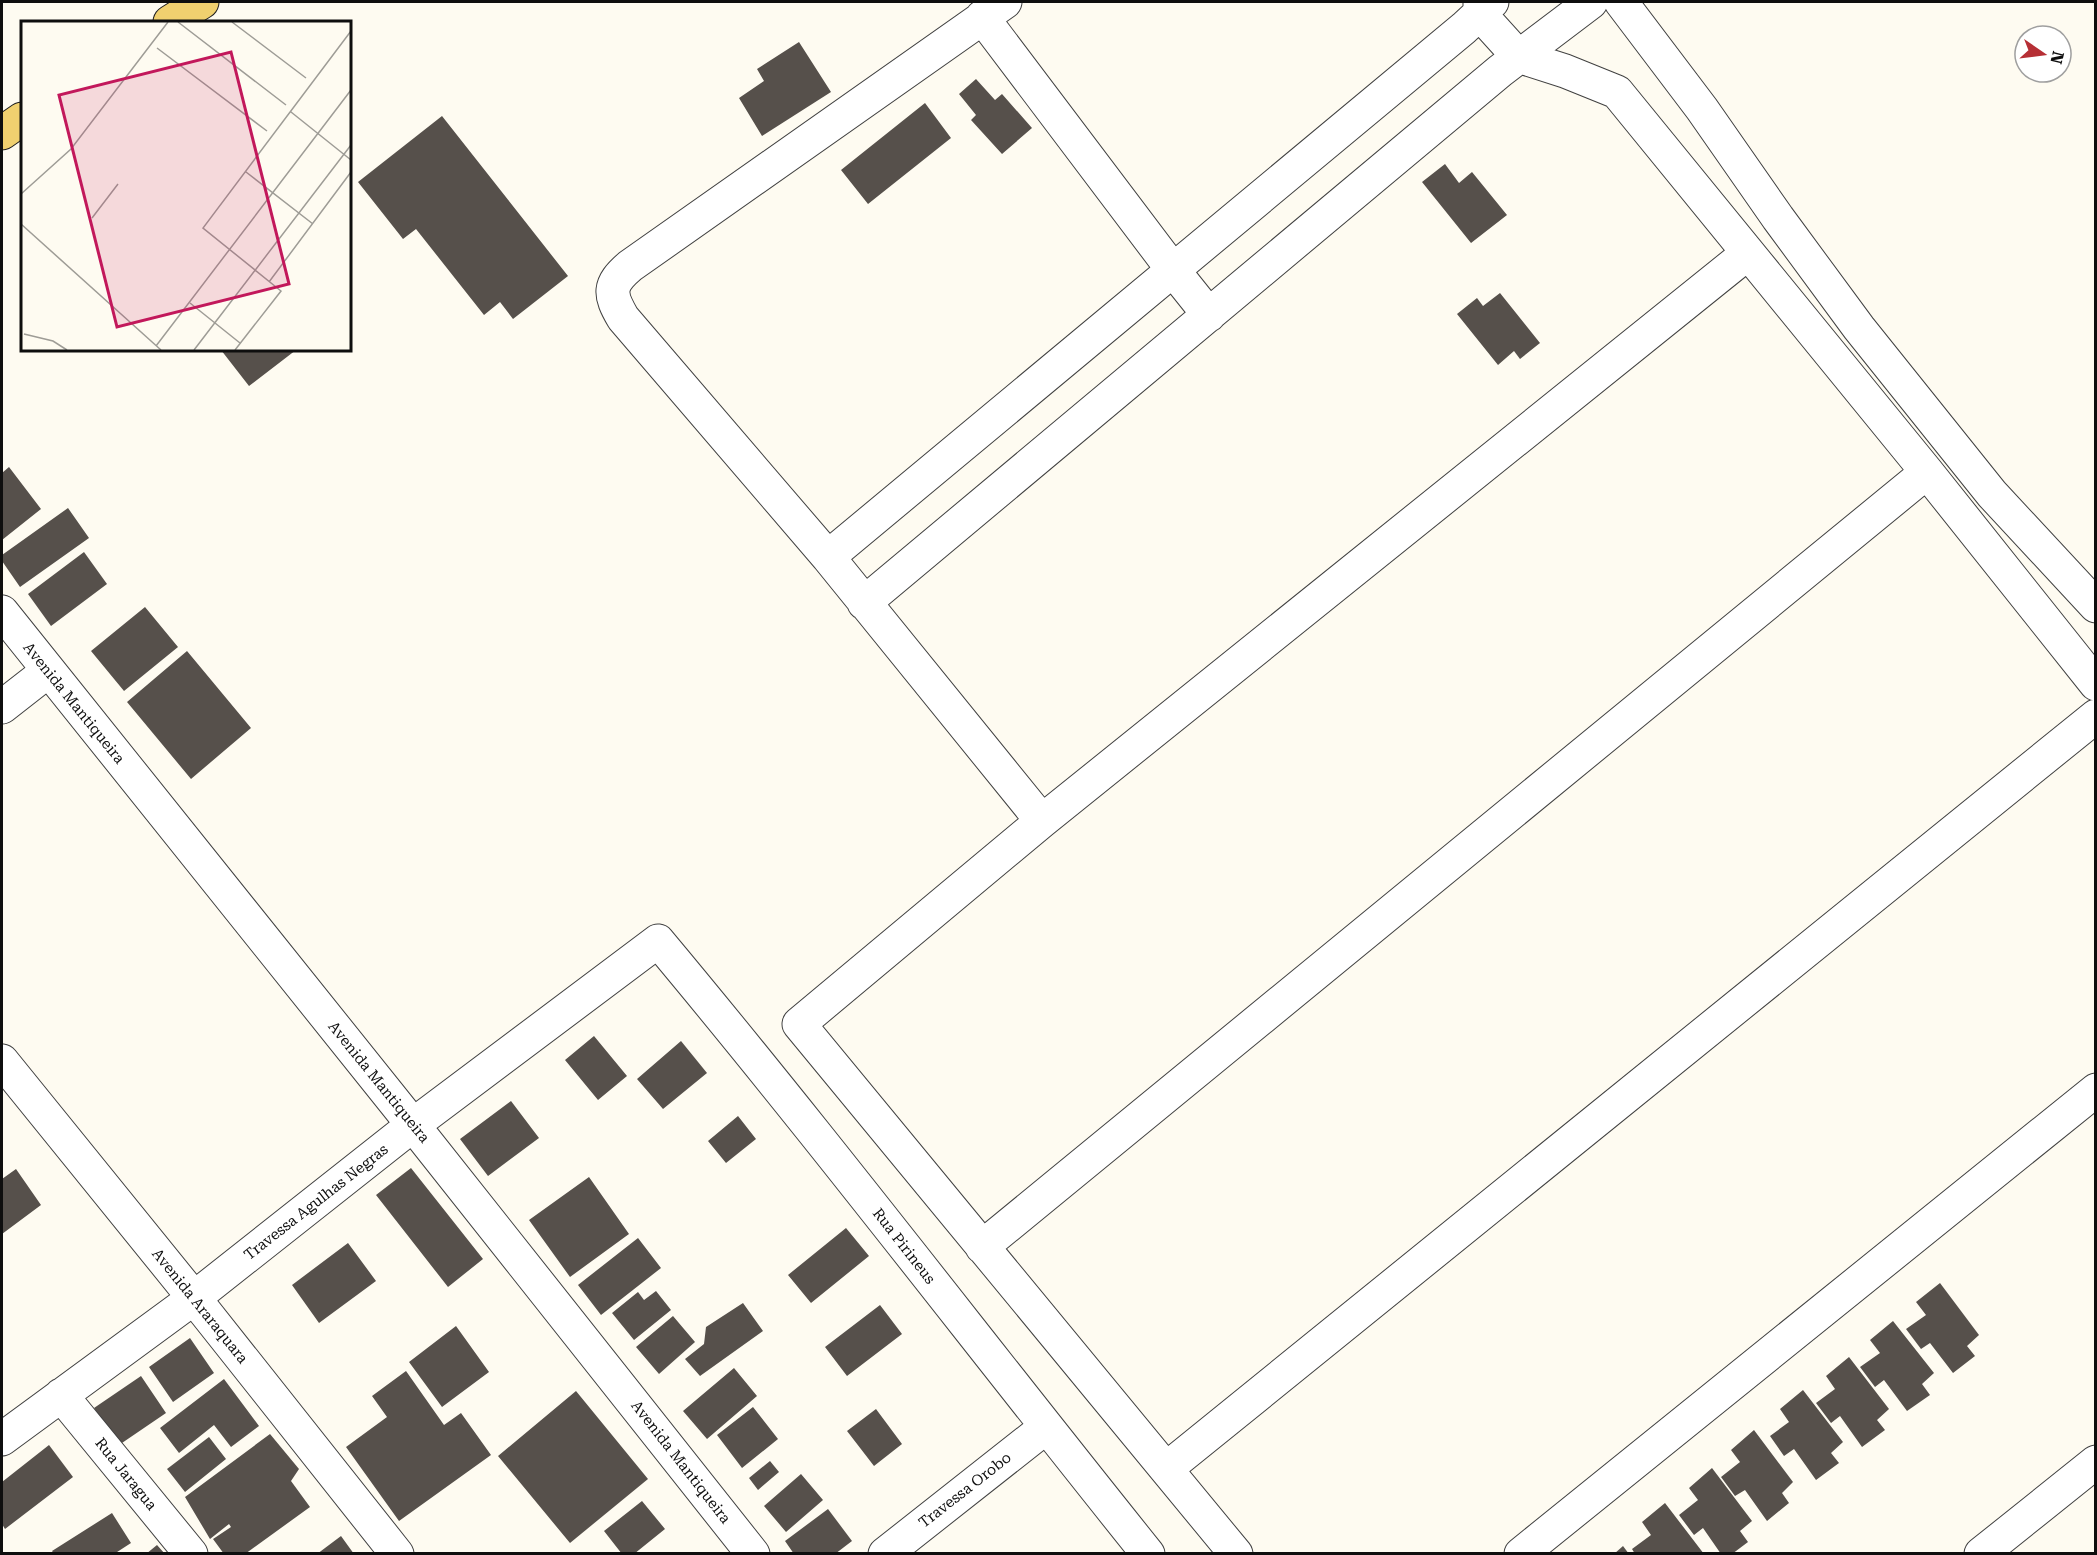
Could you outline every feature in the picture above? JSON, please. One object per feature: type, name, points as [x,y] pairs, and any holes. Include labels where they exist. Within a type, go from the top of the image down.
[{"type":"main road","points":[[172,21],[202,2]]},
{"type":"main road","points":[[2,133],[21,120]]},
{"type":"street","points":[[864,603],[1518,56],[1591,2]]},
{"type":"street","points":[[1621,2],[1702,109],[1859,328],[1992,494],[2096,606]]},
{"type":"street","points":[[828,557],[1173,270],[1484,6],[1518,56],[1565,71],[1617,92],[1927,472],[2096,684]]},
{"type":"street","points":[[1042,821],[828,557],[623,318],[612,296],[612,287],[619,276],[630,266],[994,9],[1173,270],[1209,315]]},
{"type":"street","points":[[1236,1554],[799,1024],[1042,821],[1748,253]]},
{"type":"street","points":[[982,1247],[1927,472]]},
{"type":"street","name":"Avenida Mantiqueira","points":[[2,612],[753,1554]]},
{"type":"street","points":[[2,707],[48,671]]},
{"type":"street","points":[[1166,1468],[2096,716]]},
{"type":"street","name":"Travessa Agulhas Negras","points":[[2,1439],[194,1298],[413,1125],[658,941]]},
{"type":"street","name":"Rua Pirineus","points":[[658,941],[764,1068],[1148,1554]]},
{"type":"street","name":"Avenida Araraquara","points":[[2,1061],[397,1554]]},
{"type":"street","points":[[1521,1554],[2096,1090]]},
{"type":"street","name":"Rua Jaragua","points":[[61,1395],[191,1554]]},
{"type":"street","name":"Travessa Orobo","points":[[885,1554],[1046,1427]]},
{"type":"street","points":[[1981,1554],[2096,1462]]},
{"type":"building","points":[[799,42],[831,92],[762,136],[739,98],[764,81],[757,69]]},
{"type":"building","points":[[976,79],[995,100],[1002,94],[1032,128],[1002,154],[971,120],[976,115],[959,94]]},
{"type":"building","points":[[925,103],[951,138],[868,204],[841,170]]},
{"type":"building","points":[[442,116],[568,276],[513,319],[500,302],[484,315],[416,229],[403,239],[358,182]]},
{"type":"building","points":[[1445,164],[1459,183],[1472,172],[1507,215],[1471,243],[1422,182]]},
{"type":"building","points":[[1500,293],[1540,343],[1520,359],[1514,351],[1498,365],[1457,314],[1477,298],[1483,306]]},
{"type":"building","points":[[222,351],[295,351],[249,386]]},
{"type":"building","points":[[9,467],[41,509],[2,540],[2,473]]},
{"type":"building","points":[[68,508],[89,538],[20,587],[2,561],[2,555]]},
{"type":"building","points":[[84,552],[107,584],[51,626],[28,594]]},
{"type":"building","points":[[145,607],[178,647],[124,691],[91,651]]},
{"type":"building","points":[[187,651],[251,728],[191,779],[127,702]]},
{"type":"building","points":[[594,1036],[627,1076],[598,1100],[565,1060]]},
{"type":"building","points":[[681,1041],[707,1073],[663,1109],[637,1079]]},
{"type":"building","points":[[511,1101],[539,1138],[488,1176],[460,1139]]},
{"type":"building","points":[[738,1116],[756,1139],[726,1163],[708,1141]]},
{"type":"building","points":[[411,1168],[483,1259],[448,1287],[376,1195]]},
{"type":"building","points":[[16,1169],[41,1205],[2,1234],[2,1179]]},
{"type":"building","points":[[589,1177],[629,1234],[570,1277],[529,1220]]},
{"type":"building","points":[[846,1228],[869,1256],[811,1303],[788,1275]]},
{"type":"building","points":[[638,1238],[661,1268],[601,1315],[578,1285]]},
{"type":"building","points":[[348,1243],[376,1281],[319,1323],[292,1285]]},
{"type":"building","points":[[1940,1283],[1979,1335],[1967,1346],[1975,1356],[1953,1373],[1930,1343],[1921,1349],[1906,1329],[1926,1315],[1916,1302]]},
{"type":"building","points":[[656,1291],[671,1310],[634,1340],[612,1313],[638,1292],[644,1300]]},
{"type":"building","points":[[743,1303],[763,1331],[700,1376],[685,1359],[704,1344],[706,1327]]},
{"type":"building","points":[[880,1305],[902,1334],[847,1376],[825,1347]]},
{"type":"building","points":[[673,1316],[695,1342],[659,1374],[636,1347]]},
{"type":"building","points":[[1893,1321],[1934,1373],[1922,1384],[1930,1395],[1907,1411],[1884,1380],[1875,1387],[1860,1367],[1880,1353],[1870,1340]]},
{"type":"building","points":[[456,1326],[489,1372],[442,1407],[409,1362]]},
{"type":"building","points":[[190,1338],[214,1373],[173,1402],[149,1367]]},
{"type":"building","points":[[1849,1357],[1889,1409],[1877,1420],[1885,1430],[1862,1447],[1840,1416],[1831,1423],[1816,1403],[1835,1389],[1826,1376]]},
{"type":"building","points":[[734,1368],[757,1396],[707,1439],[683,1411]]},
{"type":"building","points":[[406,1371],[444,1425],[461,1413],[491,1455],[399,1521],[346,1447],[387,1417],[372,1396]]},
{"type":"building","points":[[141,1376],[166,1413],[119,1445],[94,1408]]},
{"type":"building","points":[[224,1379],[259,1426],[231,1447],[214,1425],[179,1453],[160,1428]]},
{"type":"building","points":[[1803,1390],[1843,1442],[1831,1453],[1839,1463],[1816,1480],[1794,1449],[1784,1456],[1770,1436],[1789,1422],[1780,1409]]},
{"type":"building","points":[[576,1391],[648,1479],[570,1543],[498,1456]]},
{"type":"building","points":[[753,1407],[778,1439],[742,1468],[717,1435]]},
{"type":"building","points":[[876,1409],[902,1444],[874,1466],[847,1431]]},
{"type":"building","points":[[1754,1430],[1793,1482],[1782,1493],[1789,1503],[1767,1521],[1745,1490],[1735,1496],[1721,1477],[1740,1462],[1731,1450]]},
{"type":"building","points":[[270,1434],[299,1469],[291,1481],[310,1507],[245,1554],[224,1554],[213,1539],[231,1527],[229,1524],[210,1539],[185,1497]]},
{"type":"building","points":[[209,1437],[226,1459],[185,1492],[167,1469]]},
{"type":"building","points":[[49,1445],[73,1477],[5,1529],[2,1524],[2,1482]]},
{"type":"building","points":[[770,1461],[779,1472],[758,1490],[749,1478]]},
{"type":"building","points":[[1712,1468],[1752,1521],[1740,1531],[1748,1542],[1732,1554],[1721,1554],[1703,1528],[1694,1535],[1679,1515],[1698,1500],[1689,1488]]},
{"type":"building","points":[[801,1474],[823,1500],[786,1532],[764,1506]]},
{"type":"building","points":[[642,1501],[665,1529],[634,1554],[622,1554],[604,1531]]},
{"type":"building","points":[[1665,1503],[1704,1554],[1635,1554],[1632,1549],[1651,1535],[1642,1522]]},
{"type":"building","points":[[828,1509],[852,1541],[835,1554],[794,1554],[785,1541]]},
{"type":"building","points":[[112,1513],[131,1543],[114,1554],[54,1554],[52,1551]]},
{"type":"building","points":[[341,1536],[354,1554],[317,1554]]},
{"type":"building","points":[[157,1545],[165,1554],[146,1554]]},
{"type":"building","points":[[1623,1546],[1629,1554],[1614,1554]]}]
